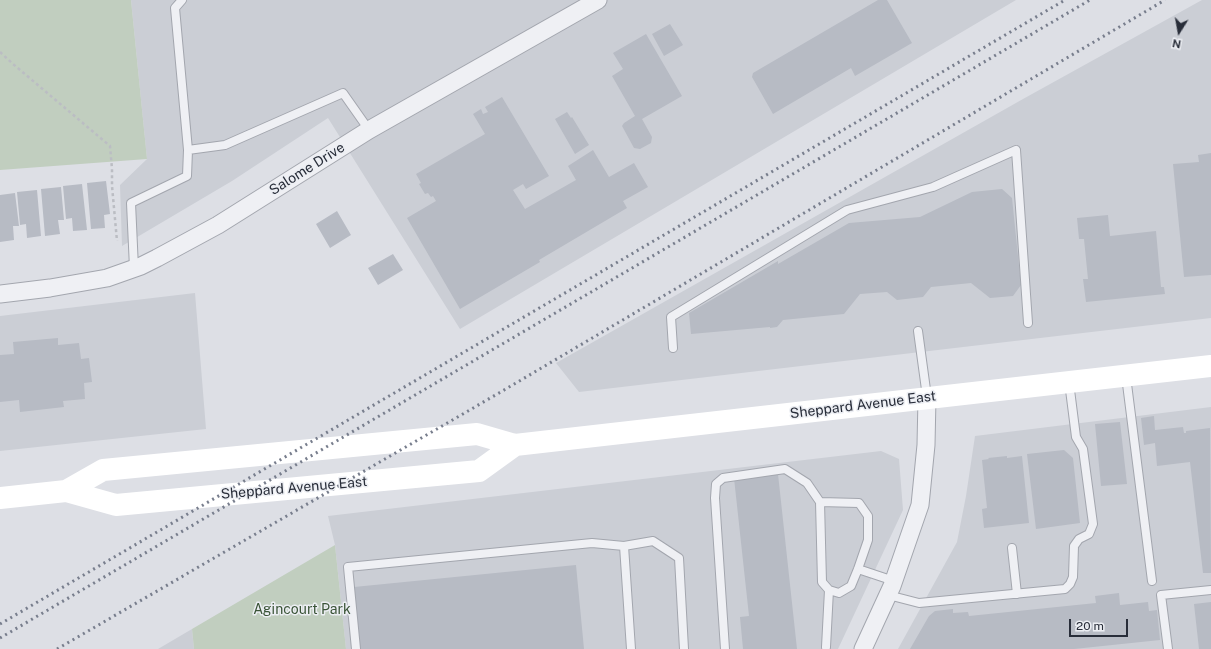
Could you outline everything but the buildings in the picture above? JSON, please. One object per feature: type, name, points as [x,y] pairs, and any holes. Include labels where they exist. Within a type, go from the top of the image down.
[{"type":"main road","name":"Sheppard Avenue East","points":[[66,491],[103,470],[111,469],[477,434],[515,445],[1211,366]]},
{"type":"main road","name":"Sheppard Avenue East","points":[[0,498],[66,491],[116,505],[479,472],[515,445]]},
{"type":"street","name":"Salome Drive","points":[[0,294],[50,288],[107,278],[157,258],[218,225],[369,130],[598,0]]},
{"type":"street","points":[[863,649],[891,588],[920,505],[926,445],[927,398]]},
{"type":"lane","points":[[127,271],[131,203],[187,176],[188,150],[175,8],[182,0]]},
{"type":"lane","points":[[188,150],[224,145],[343,93],[369,130]]},
{"type":"lane","points":[[673,348],[671,317],[847,210],[933,187],[1016,150],[1028,323]]},
{"type":"lane","points":[[918,331],[927,398]]},
{"type":"lane","points":[[1126,376],[1152,581]]},
{"type":"lane","points":[[858,569],[919,603],[1065,589],[1070,584],[1073,577],[1074,546],[1079,539],[1089,534],[1092,524],[1083,449],[1076,437],[1069,382]]},
{"type":"lane","points":[[725,649],[715,498],[716,484],[723,478],[785,469],[807,483],[820,502],[822,582],[828,590],[839,593],[851,586],[858,569],[868,540],[868,516],[860,503],[820,502]]},
{"type":"lane","points":[[356,649],[348,567],[592,542],[624,546],[653,541],[679,558],[684,649]]},
{"type":"lane","points":[[624,546],[631,649]]},
{"type":"lane","points":[[1012,548],[1017,594]]},
{"type":"lane","points":[[826,647],[828,590]]},
{"type":"lane","points":[[1168,649],[1161,595],[1211,590]]},
{"type":"path","points":[[0,52],[110,146],[112,186],[127,271]]},
{"type":"shaded area","points":[[131,0],[1016,0],[460,329],[328,118],[232,181],[122,246],[120,185],[147,159]]},
{"type":"shaded area","points":[[1202,0],[1211,0],[1211,318],[579,392],[556,363],[1023,99]]},
{"type":"shaded area","points":[[195,293],[206,429],[0,451],[0,316]]},
{"type":"shaded area","points":[[1211,407],[1211,649],[898,649],[957,542],[975,436]]},
{"type":"shaded area","points":[[881,451],[899,459],[903,510],[838,649],[346,649],[335,545],[328,516]]},
{"type":"shaded area","points":[[192,629],[194,649],[158,649]]},
{"type":"green space","points":[[0,0],[131,0],[147,159],[0,170]]},
{"type":"green space","name":"Agincourt Park","points":[[335,545],[346,649],[194,649],[192,629]]},
{"type":"railway","points":[[0,624],[1065,0]]},
{"type":"railway","points":[[0,638],[1090,0]]},
{"type":"railway","points":[[57,649],[499,393],[1165,0]]}]
